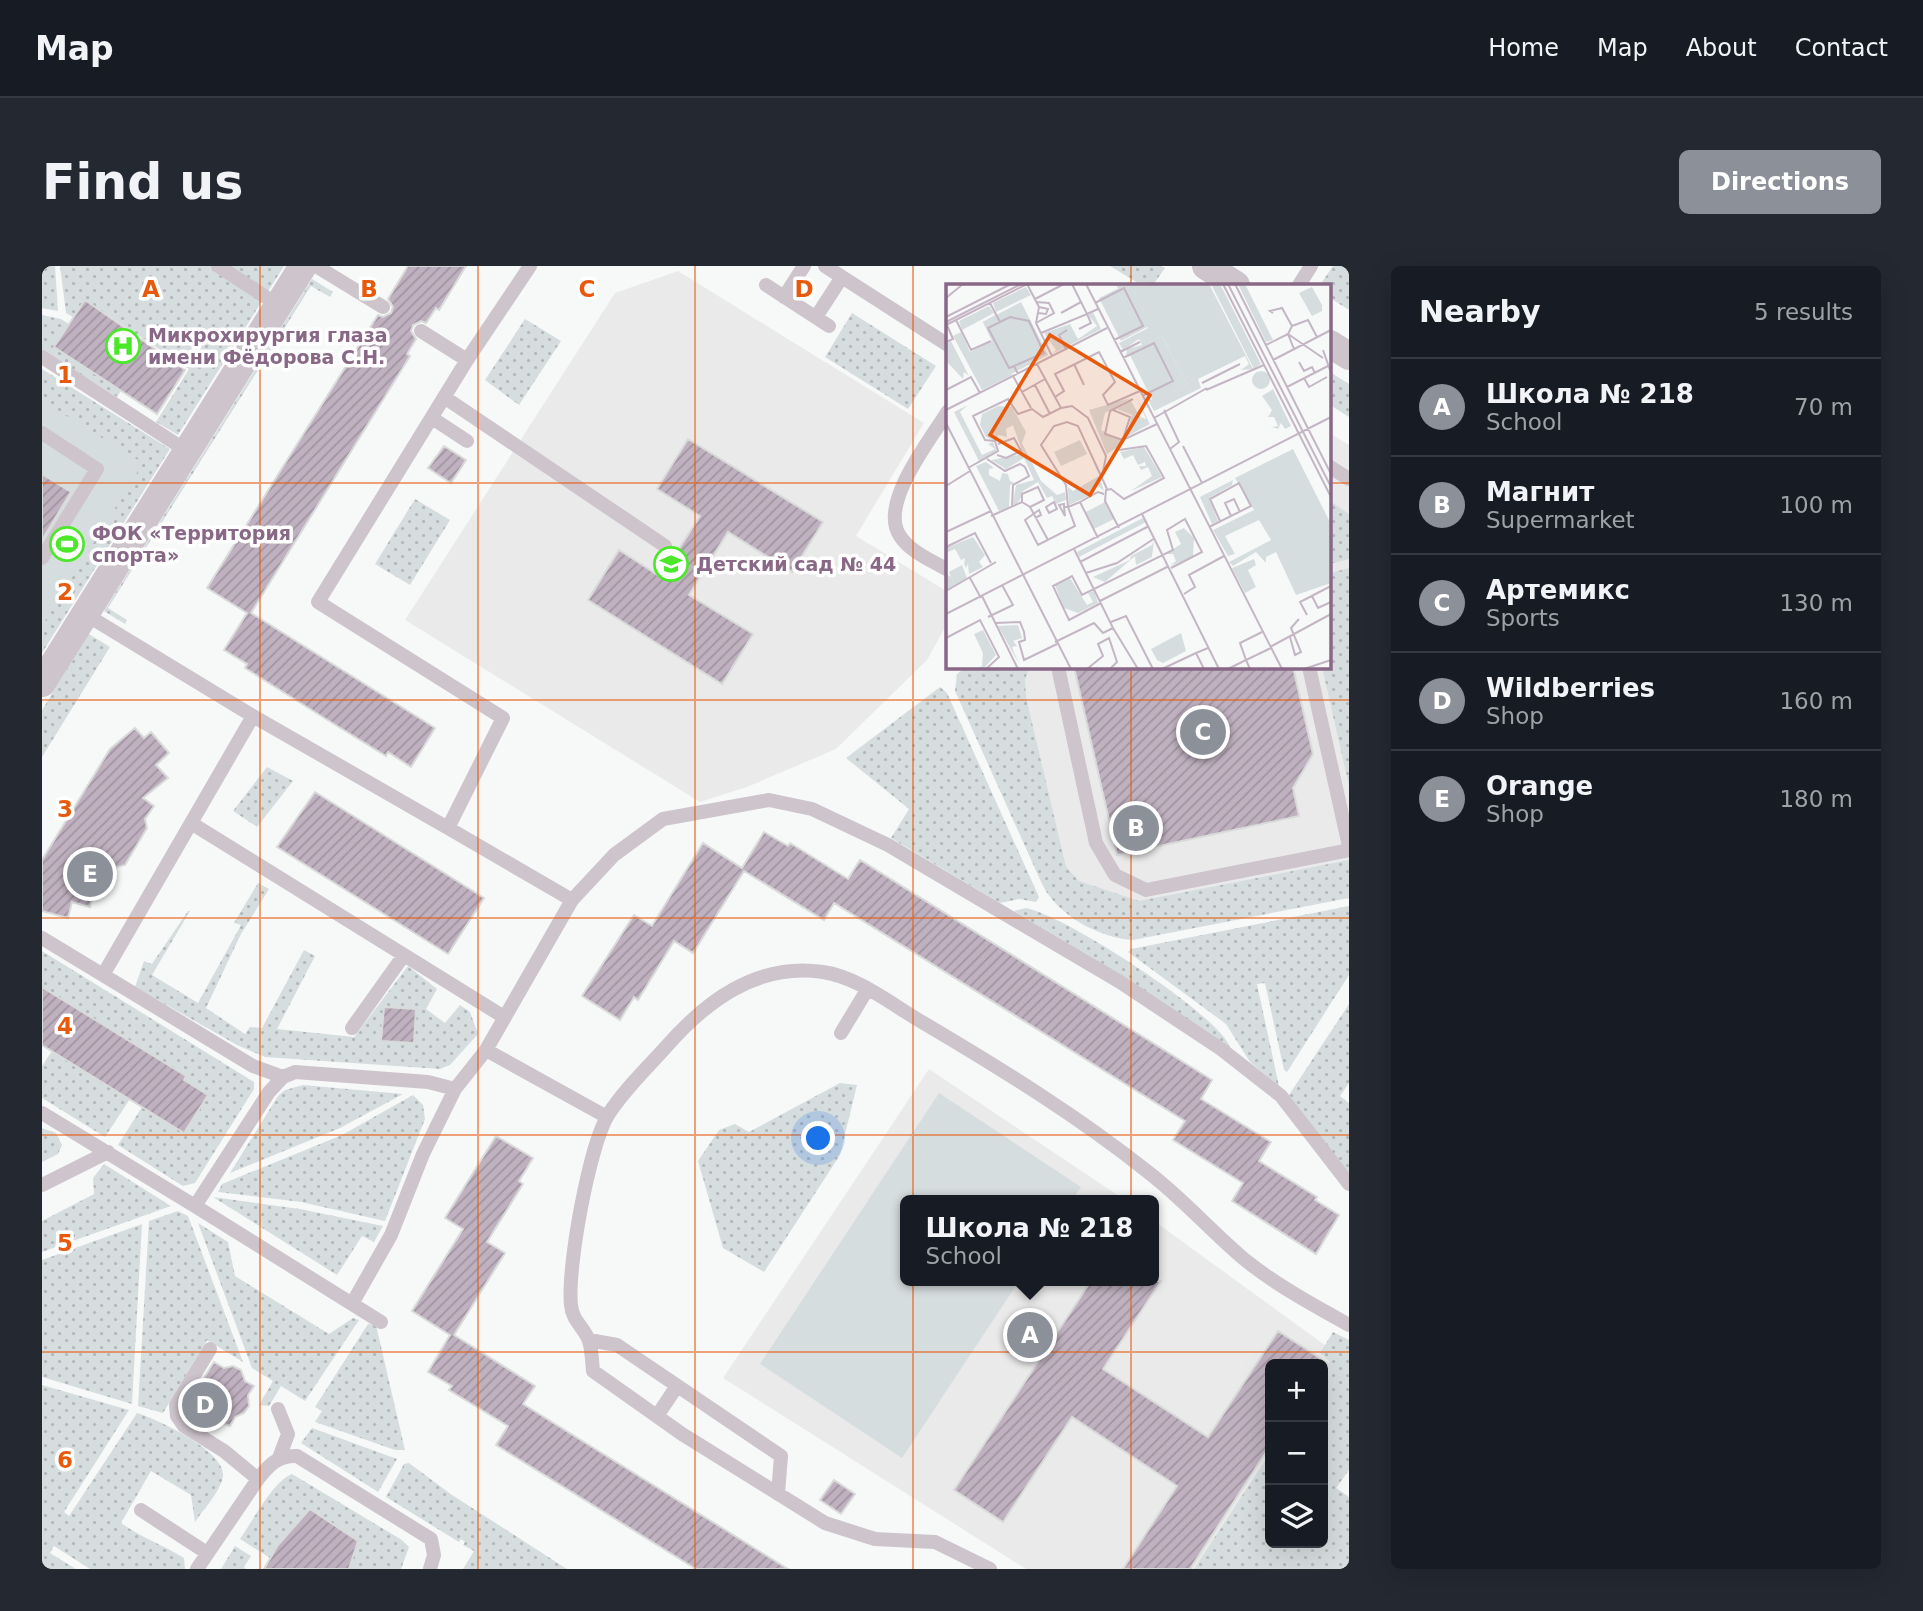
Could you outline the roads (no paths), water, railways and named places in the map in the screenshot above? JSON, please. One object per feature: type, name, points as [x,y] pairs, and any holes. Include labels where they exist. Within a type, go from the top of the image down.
[{"type":"street","points":[[42,683],[303,266]]},
{"type":"street","points":[[1332,345],[1349,356]]},
{"type":"lane","points":[[218,266],[278,305]]},
{"type":"lane","points":[[316,266],[383,307]]},
{"type":"lane","points":[[448,828],[503,718],[318,602],[467,360],[530,266]]},
{"type":"lane","points":[[784,297],[804,266]]},
{"type":"lane","points":[[825,266],[946,344]]},
{"type":"lane","points":[[1300,284],[1311,266]]},
{"type":"lane","points":[[816,317],[842,277]]},
{"type":"lane","points":[[766,285],[829,326]]},
{"type":"lane","points":[[421,331],[467,360]]},
{"type":"lane","points":[[42,357],[187,451]]},
{"type":"lane","points":[[444,397],[665,546]]},
{"type":"lane","points":[[946,414],[898,495],[894,520],[901,539],[946,569]]},
{"type":"lane","points":[[432,418],[467,441]]},
{"type":"lane","points":[[42,433],[97,469],[42,558]]},
{"type":"lane","points":[[1332,468],[1349,479]]},
{"type":"lane","points":[[85,614],[253,716],[572,900]]},
{"type":"lane","points":[[1058,668],[1097,843],[1115,875],[1146,890],[1349,848],[1309,668]]},
{"type":"lane","points":[[103,975],[253,716]]},
{"type":"lane","points":[[353,1302],[391,1235],[423,1154],[455,1089],[486,1050],[572,900],[614,855],[663,819],[769,800],[812,808],[900,851],[1120,982],[1221,1049],[1281,1096],[1349,1184]]},
{"type":"lane","points":[[191,823],[504,1017]]},
{"type":"lane","points":[[42,938],[253,1066],[283,1077]]},
{"type":"lane","points":[[352,1028],[404,955]]},
{"type":"lane","points":[[990,1569],[934,1542],[876,1539],[843,1531],[778,1494],[593,1371],[589,1340],[573,1315],[572,1282],[588,1177],[607,1117],[693,1016],[738,986],[773,974],[819,971],[840,975],[944,1035],[1118,1149],[1172,1191],[1245,1259],[1292,1293],[1349,1325]]},
{"type":"lane","points":[[842,1033],[867,990]]},
{"type":"lane","points":[[486,1050],[607,1117]]},
{"type":"lane","points":[[195,1206],[269,1092],[283,1077],[295,1072],[428,1082],[455,1089]]},
{"type":"lane","points":[[42,1113],[353,1302],[381,1322]]},
{"type":"lane","points":[[42,1185],[108,1152]]},
{"type":"lane","points":[[589,1340],[617,1345],[781,1456],[778,1494]]},
{"type":"lane","points":[[210,1349],[176,1405],[177,1416],[184,1426],[224,1451],[258,1479]]},
{"type":"lane","points":[[657,1416],[677,1386]]},
{"type":"lane","points":[[197,1569],[258,1479],[279,1458],[288,1434],[278,1409]]},
{"type":"lane","points":[[279,1458],[297,1456],[431,1539],[434,1555],[430,1569]]},
{"type":"lane","points":[[141,1510],[207,1553]]},
{"type":"place","name":"Микрохирургия глаза имени Фёдорова С.Н.","points":[[123,346]]},
{"type":"place","name":"ФОК «Территория спорта»","points":[[67,544]]},
{"type":"place","name":"Детский сад № 44","points":[[671,564]]},
{"type":"place","name":"Артемикс","points":[[1203,732]]},
{"type":"place","name":"Магнит","points":[[1136,828]]},
{"type":"place","name":"Orange","points":[[90,874]]},
{"type":"place","name":"Школа № 218","points":[[1030,1335]]},
{"type":"place","name":"Wildberries","points":[[205,1405]]}]
